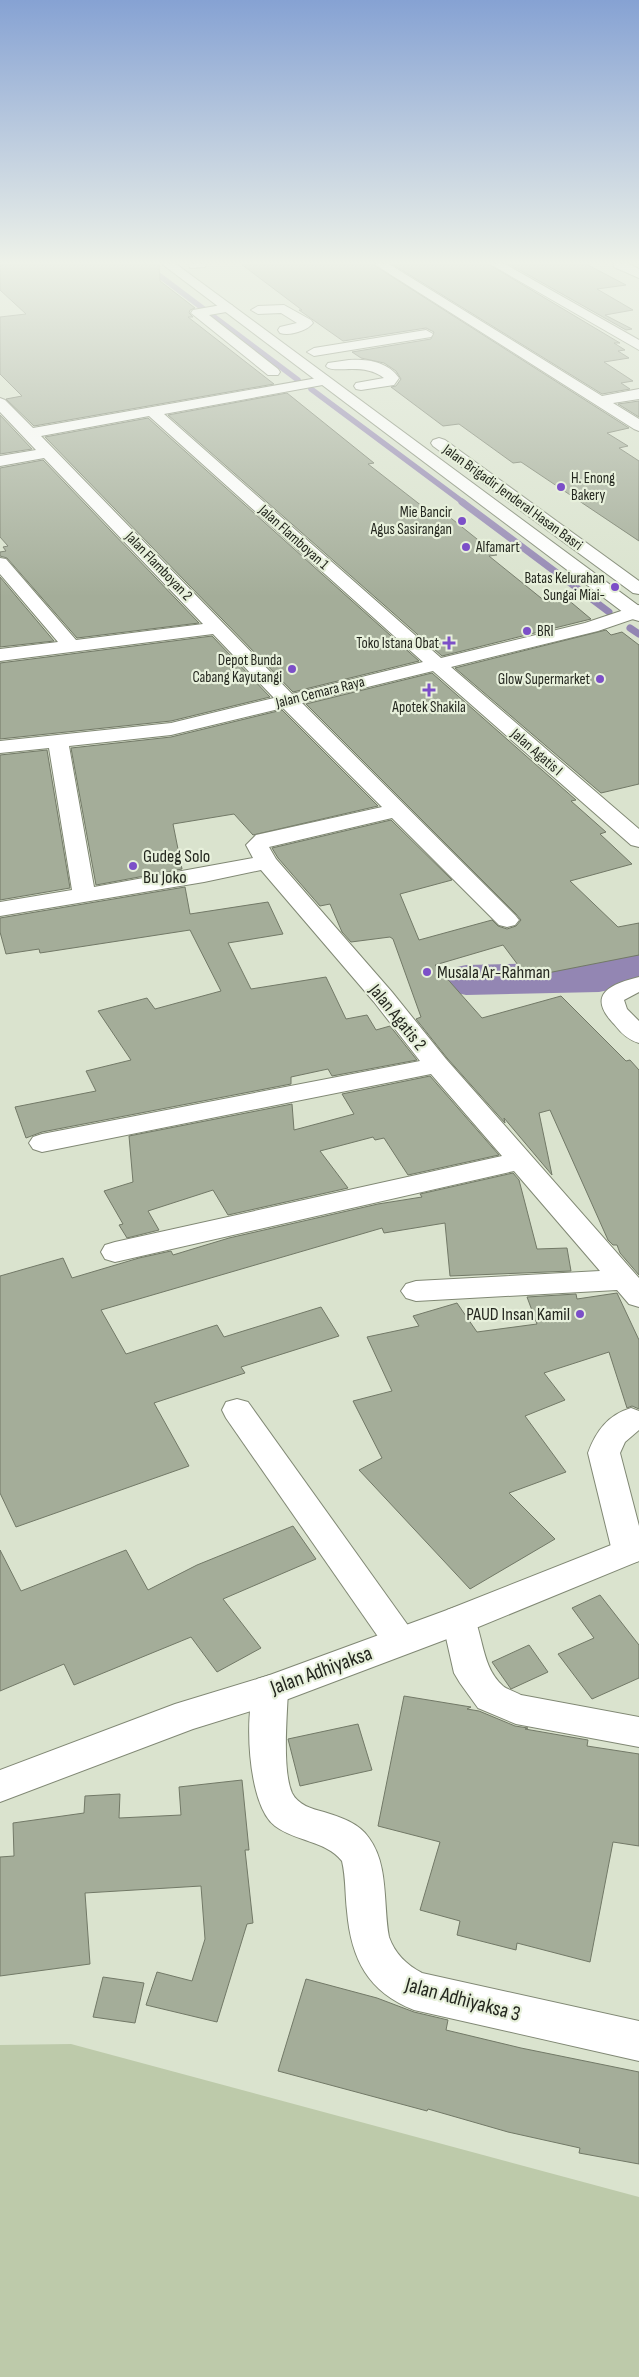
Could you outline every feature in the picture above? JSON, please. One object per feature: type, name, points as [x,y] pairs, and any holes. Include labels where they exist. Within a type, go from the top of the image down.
[{"type":"main road","name":"Jalan Brigadir Jenderal Hasan Basri","points":[[311,375],[323,381],[638,613]]},
{"type":"main road","points":[[345,375],[376,397]]},
{"type":"main road","points":[[361,386],[389,382],[392,378],[388,375]]},
{"type":"main road","points":[[557,375],[639,426]]},
{"type":"main road","points":[[30,433],[127,410],[152,411],[323,381]]},
{"type":"main road","points":[[599,401],[639,394]]},
{"type":"main road","name":"Jalan Flamboyan 2","points":[[0,403],[288,701],[508,920]]},
{"type":"main road","name":"Jalan Flamboyan 1","points":[[152,411],[435,663]]},
{"type":"main road","points":[[372,418],[398,413]]},
{"type":"main road","points":[[386,428],[412,423]]},
{"type":"main road","name":"Jalan Brigadir Jenderal Hasan Basri","points":[[427,435],[639,589]]},
{"type":"main road","points":[[0,460],[49,452]]},
{"type":"main road","points":[[0,563],[70,645]]},
{"type":"main road","name":"Jalan Cemara Raya","points":[[0,747],[171,729],[435,663],[591,627],[638,613]]},
{"type":"main road","points":[[0,655],[219,628]]},
{"type":"main road","name":"Jalan Agatis I","points":[[435,663],[639,840]]},
{"type":"main road","points":[[58,742],[84,896]]},
{"type":"main road","name":"Jalan Agatis 2","points":[[398,810],[261,841],[257,845],[266,862],[383,997],[437,1065],[631,1289]]},
{"type":"main road","points":[[0,909],[84,896],[266,862]]},
{"type":"main road","points":[[639,984],[618,992],[613,998],[613,1010],[639,1036]]},
{"type":"main road","points":[[42,1143],[437,1065]]},
{"type":"main road","points":[[115,1252],[520,1161]]},
{"type":"main road","points":[[416,1291],[631,1289]]},
{"type":"main road","points":[[237,1410],[400,1641]]},
{"type":"main road","points":[[631,1420],[618,1428],[608,1438],[604,1453],[634,1549]]},
{"type":"main road","name":"Jalan Adhiyaksa","points":[[0,1786],[188,1714],[270,1690],[459,1620],[634,1549]]},
{"type":"main road","points":[[459,1620],[472,1673],[492,1697],[516,1709],[639,1732]]},
{"type":"main road","name":"Jalan Adhiyaksa 3","points":[[270,1690],[269,1762],[273,1791],[278,1805],[295,1820],[307,1826],[336,1832],[348,1839],[358,1852],[364,1872],[367,1930],[379,1962],[395,1981],[414,1991],[639,2041]]},
{"type":"green space","points":[[71,2044],[639,2197],[639,2377],[0,2377],[0,2045]]},
{"type":"building","points":[[1,375],[262,375],[274,384],[34,426],[6,399],[22,396]]},
{"type":"building","points":[[398,375],[546,375],[629,428],[607,433],[628,446],[619,448],[639,461],[639,541],[521,462],[513,463],[459,424],[443,426],[391,387],[396,386],[401,379]]},
{"type":"building","points":[[571,375],[624,375],[633,381],[621,383],[630,389],[602,394]]},
{"type":"building","points":[[287,393],[374,463],[368,464],[436,517],[447,515],[497,555],[489,556],[546,602],[566,598],[591,619],[442,656],[168,415]]},
{"type":"building","points":[[639,401],[639,417],[618,404]]},
{"type":"building","points":[[0,415],[32,449],[0,454]]},
{"type":"building","points":[[148,418],[419,661],[293,692],[45,437]]},
{"type":"building","points":[[43,460],[199,623],[77,638],[7,558],[0,556],[0,552],[6,551],[3,547],[8,546],[0,537],[0,468]]},
{"type":"building","points":[[0,577],[54,641],[0,647]]},
{"type":"building","points":[[606,630],[611,635],[622,632],[639,645],[639,784],[601,793],[455,668]]},
{"type":"building","points":[[212,636],[270,697],[171,721],[0,739],[0,663]]},
{"type":"building","points":[[432,673],[576,800],[571,801],[606,832],[600,834],[632,864],[570,881],[618,927],[639,923],[639,955],[527,977],[503,945],[435,965],[482,1018],[561,996],[626,1061],[630,1060],[639,1070],[639,1275],[620,1253],[617,1245],[613,1245],[608,1240],[550,1110],[539,1113],[552,1175],[504,1118],[505,1123],[447,1058],[416,1019],[421,1017],[393,939],[390,937],[351,942],[342,932],[330,904],[320,906],[278,858],[272,848],[391,820],[452,880],[400,894],[419,940],[492,920],[498,926],[507,929],[516,926],[521,920],[516,914],[306,704]]},
{"type":"building","points":[[282,710],[378,806],[253,835],[234,814],[173,824],[182,869],[96,885],[71,748],[171,737]]},
{"type":"building","points":[[47,750],[70,888],[0,900],[0,755]]},
{"type":"building","points":[[185,887],[190,914],[268,902],[283,934],[228,943],[251,989],[326,977],[346,1019],[367,1015],[376,1030],[390,1026],[417,1060],[332,1076],[328,1069],[291,1077],[291,1084],[42,1132],[26,1138],[15,1107],[96,1091],[86,1071],[131,1060],[98,1011],[147,998],[155,1009],[221,991],[190,930],[40,953],[39,949],[6,954],[0,932],[0,918]]},
{"type":"building","points":[[430,1076],[499,1155],[408,1175],[384,1138],[375,1140],[373,1137],[320,1151],[348,1188],[228,1215],[213,1190],[148,1211],[159,1230],[127,1238],[119,1225],[123,1224],[104,1191],[133,1182],[129,1136],[292,1104],[294,1130],[354,1114],[342,1094]]},
{"type":"building","points":[[513,1173],[519,1180],[537,1249],[567,1248],[571,1271],[450,1276],[445,1223],[384,1233],[382,1228],[101,1310],[126,1354],[217,1325],[224,1337],[321,1307],[339,1336],[241,1367],[245,1373],[154,1403],[189,1466],[16,1527],[0,1493],[0,1276],[63,1258],[72,1278],[139,1258],[171,1251],[173,1255],[229,1238],[378,1204],[422,1197],[420,1194]]},
{"type":"building","points":[[617,1293],[639,1340],[639,1409],[632,1406],[627,1408],[609,1352],[544,1373],[565,1400],[525,1416],[566,1472],[509,1493],[555,1539],[470,1589],[359,1470],[382,1458],[353,1401],[392,1391],[367,1337],[419,1326],[413,1316],[457,1303],[477,1332],[537,1324],[527,1297],[576,1294],[577,1299]]},
{"type":"building","points":[[293,1526],[316,1559],[223,1599],[261,1648],[217,1672],[191,1637],[74,1685],[64,1664],[0,1691],[0,1550],[21,1591],[126,1550],[148,1590],[197,1565]]},
{"type":"building","points":[[600,1595],[639,1645],[639,1678],[592,1699],[558,1654],[594,1638],[572,1608]]},
{"type":"building","points":[[529,1645],[548,1672],[511,1689],[492,1662]]},
{"type":"building","points":[[404,1696],[471,1707],[467,1709],[479,1711],[515,1726],[528,1728],[525,1729],[588,1740],[587,1746],[639,1754],[639,1846],[613,1842],[590,1962],[517,1943],[516,1950],[457,1935],[460,1921],[420,1910],[440,1842],[378,1826]]},
{"type":"building","points":[[358,1724],[372,1770],[300,1786],[288,1739]]},
{"type":"building","points":[[242,1780],[249,1850],[245,1850],[253,1923],[247,1924],[217,2022],[146,2005],[157,1972],[192,1981],[205,1939],[201,1886],[85,1893],[90,1964],[0,1976],[0,1857],[14,1856],[13,1823],[84,1813],[85,1796],[120,1794],[119,1818],[181,1815],[179,1787]]},
{"type":"building","points":[[103,1977],[144,1983],[135,2023],[93,2017]]},
{"type":"building","points":[[306,1979],[377,1998],[414,2012],[448,2020],[446,2030],[521,2048],[639,2072],[639,2164],[579,2153],[580,2148],[508,2132],[428,2109],[427,2111],[278,2071]]},
{"type":"waterway","points":[[291,375],[298,380]]},
{"type":"waterway","points":[[311,389],[464,503]]},
{"type":"waterway","points":[[462,502],[609,612]]},
{"type":"waterway","points":[[630,628],[639,634]]},
{"type":"waterway","points":[[466,980],[599,977],[639,969]]},
{"type":"place","name":"H. Enong Bakery","points":[[561,487]]},
{"type":"place","name":"Mie Bancir Agus Sasirangan","points":[[462,521]]},
{"type":"place","name":"Alfamart","points":[[466,547]]},
{"type":"place","name":"Batas Kelurahan Sungai Miai-","points":[[615,587]]},
{"type":"place","name":"BRI","points":[[527,631]]},
{"type":"place","name":"Toko Istana Obat","points":[[449,643]]},
{"type":"place","name":"Depot Bunda Cabang Kayutangi","points":[[292,669]]},
{"type":"place","name":"Glow Supermarket","points":[[600,679]]},
{"type":"place","name":"Apotek Shakila","points":[[429,690]]},
{"type":"place","name":"Gudeg Solo Bu Joko","points":[[133,866]]},
{"type":"place","name":"Musala Ar-Rahman","points":[[427,972]]},
{"type":"place","name":"PAUD Insan Kamil","points":[[580,1314]]}]
